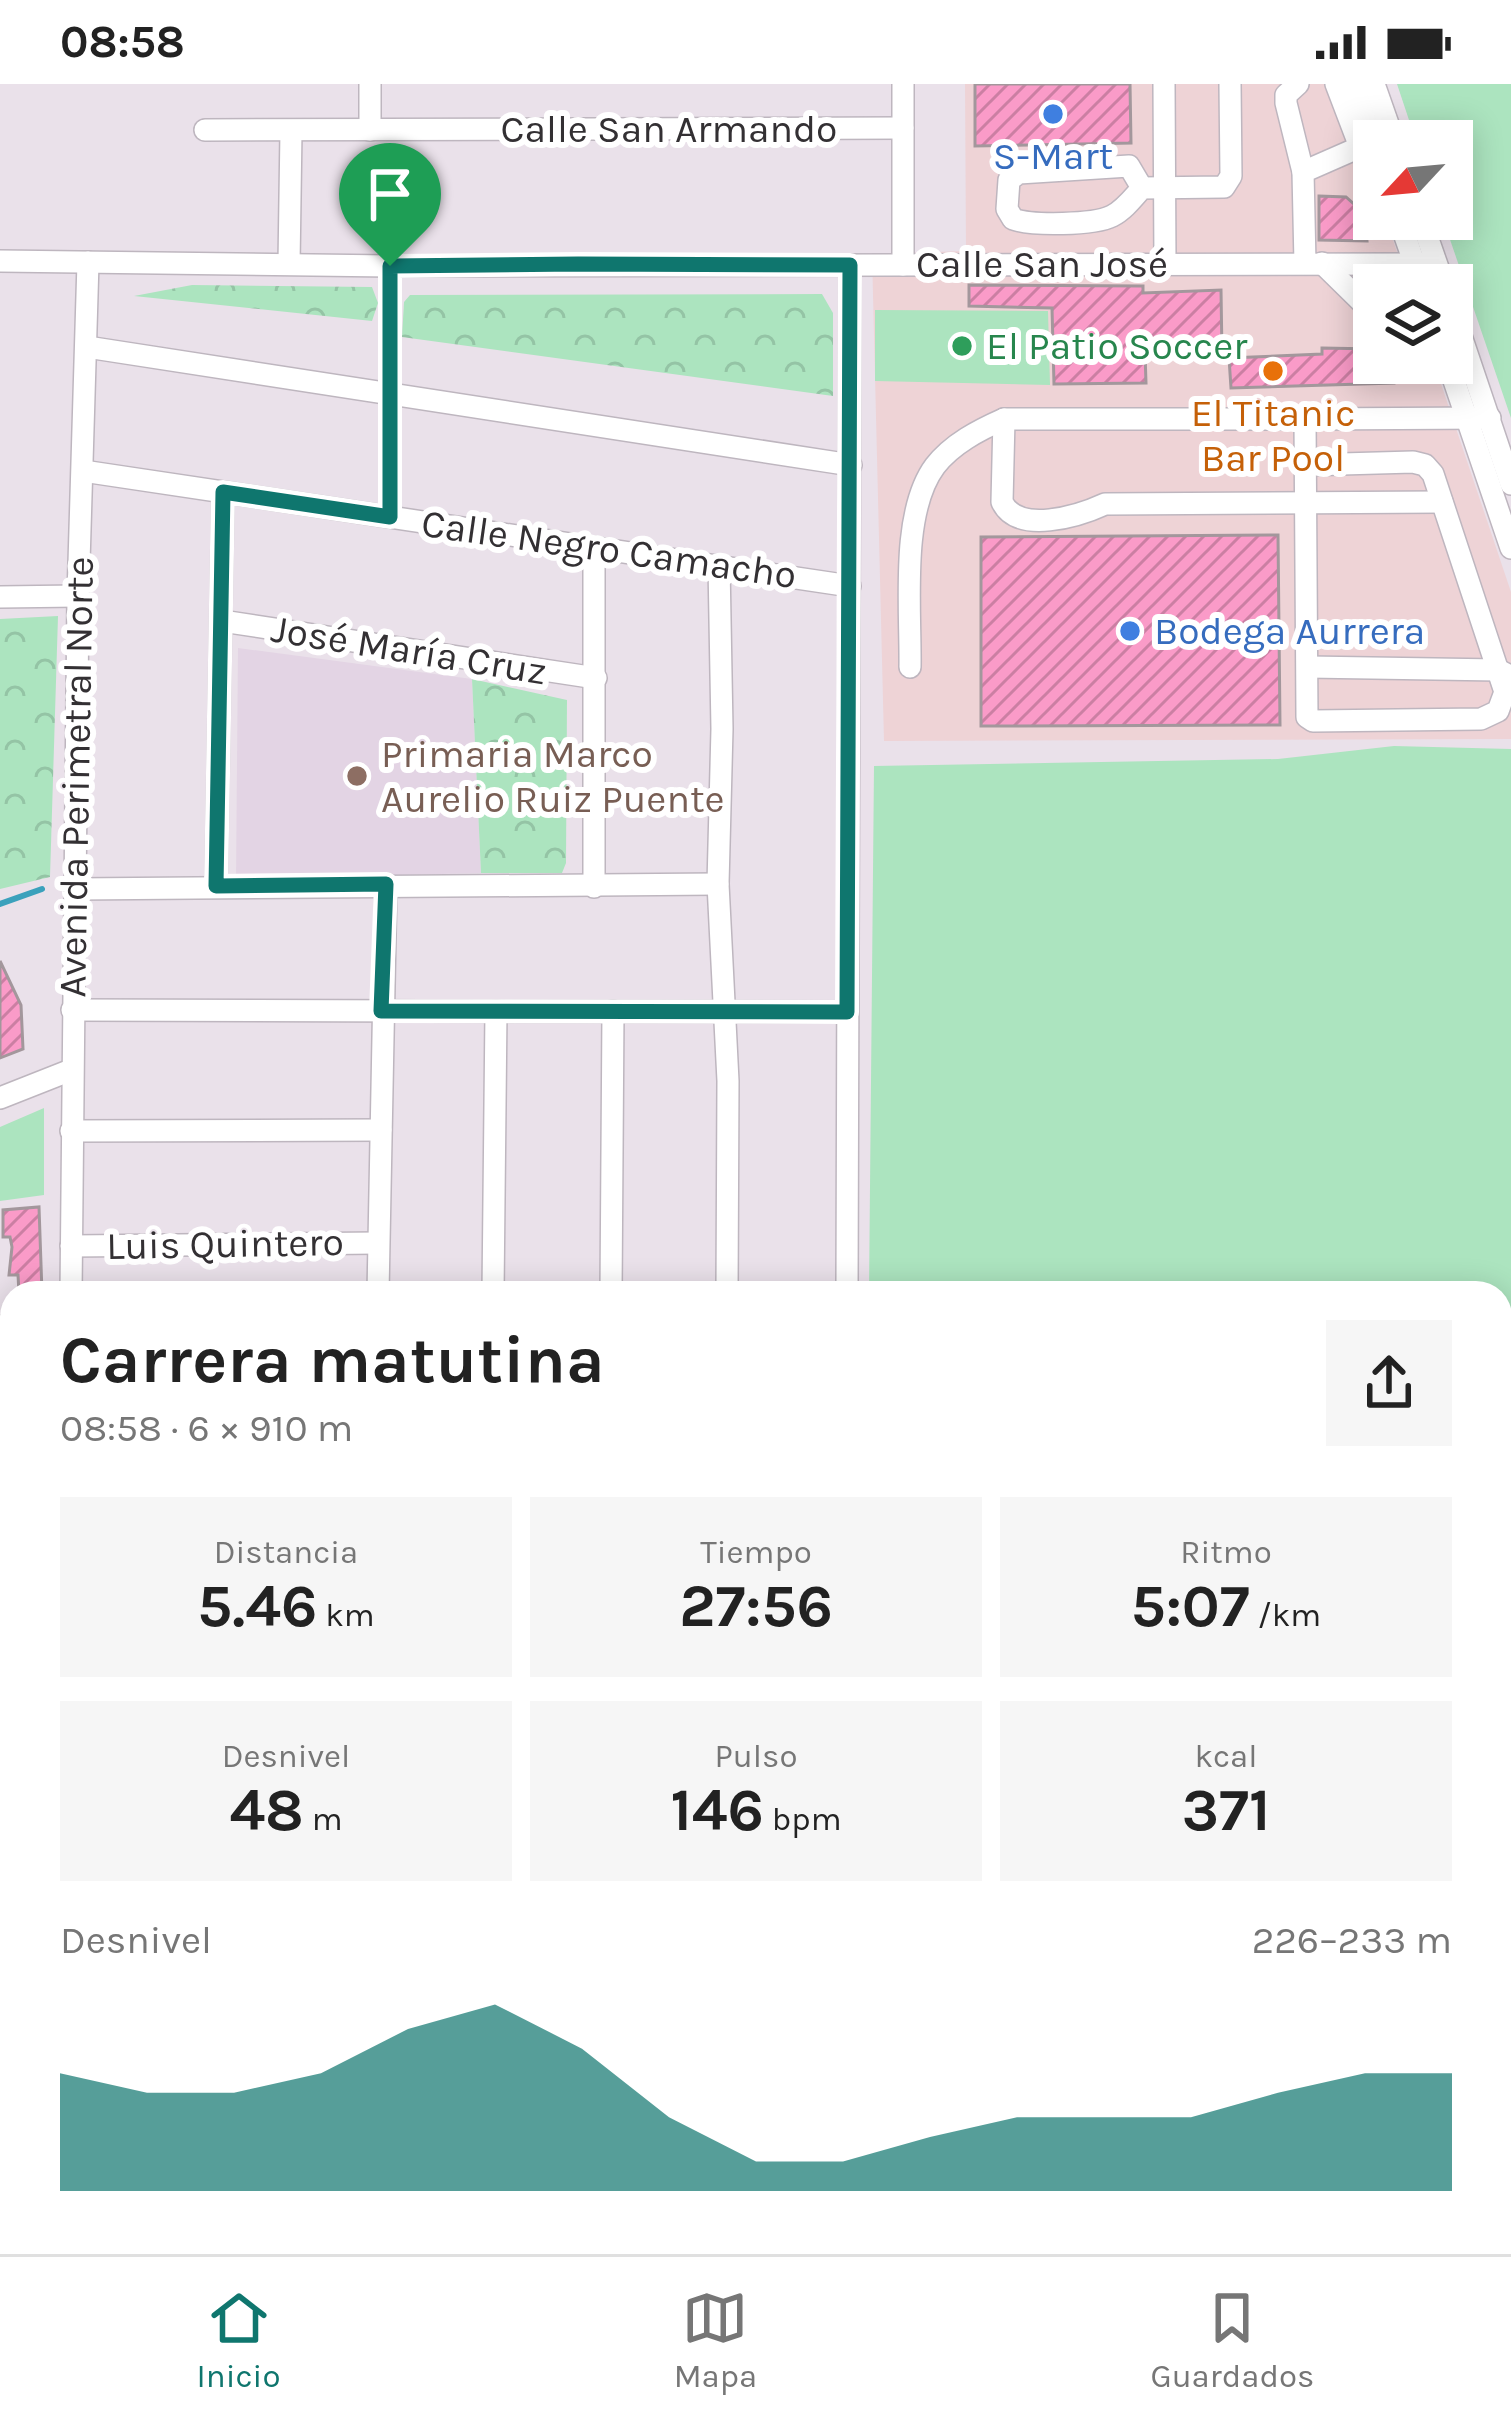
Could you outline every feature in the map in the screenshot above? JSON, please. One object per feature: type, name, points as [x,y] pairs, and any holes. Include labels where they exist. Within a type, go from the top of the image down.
[{"type":"street","points":[[370,84],[370,130]]},
{"type":"street","points":[[903,84],[903,265]]},
{"type":"street","points":[[1164,84],[1164,192],[1172,263]]},
{"type":"street","points":[[1164,192],[1178,84]]},
{"type":"street","points":[[1230,84],[1229,184],[1164,192],[1104,219],[1029,224],[1013,218],[1007,209],[1009,179],[1018,173],[1129,166],[1164,192],[1212,201],[1236,194],[1242,184],[1242,84]]},
{"type":"street","points":[[1298,84],[1286,95],[1286,103],[1303,172],[1314,263],[1353,296]]},
{"type":"street","points":[[1336,84],[1354,120]]},
{"type":"street","points":[[1353,84],[1362,120]]},
{"type":"street","points":[[1374,84],[1387,120]]},
{"type":"street","name":"Calle San Armando","points":[[205,130],[903,128]]},
{"type":"street","points":[[289,264],[291,131]]},
{"type":"street","points":[[1303,172],[1353,155]]},
{"type":"street","name":"Calle San José","points":[[0,261],[390,266],[1314,263],[1353,267]]},
{"type":"street","name":"Avenida Perimetral Norte","points":[[71,1281],[78,596],[88,262]]},
{"type":"street","points":[[847,1281],[850,265]]},
{"type":"street","points":[[390,266],[390,517]]},
{"type":"street","points":[[87,347],[851,465]]},
{"type":"street","points":[[1460,384],[1511,484]]},
{"type":"street","points":[[1470,384],[1511,548]]},
{"type":"street","points":[[910,667],[913,534],[926,481],[957,445],[1004,418],[1479,419]]},
{"type":"street","points":[[1004,418],[1002,502],[1020,518],[1073,516],[1105,504],[1442,502]]},
{"type":"street","points":[[1305,419],[1306,715],[1313,721],[1481,719],[1498,711],[1504,700],[1505,673],[1433,474],[1420,463],[1306,465]]},
{"type":"street","name":"Calle Negro Camacho","points":[[83,471],[850,586]]},
{"type":"street","points":[[216,886],[223,492]]},
{"type":"street","points":[[594,550],[594,886]]},
{"type":"street","points":[[719,565],[718,884],[728,1081],[727,1281]]},
{"type":"street","points":[[0,597],[78,596]]},
{"type":"street","name":"José María Cruz","points":[[222,621],[596,678]]},
{"type":"street","points":[[1308,667],[1505,673]]},
{"type":"street","points":[[378,1281],[386,884]]},
{"type":"street","points":[[76,889],[718,884]]},
{"type":"street","points":[[72,1010],[847,1012]]},
{"type":"street","points":[[493,1281],[496,1011]]},
{"type":"street","points":[[611,1281],[613,1011]]},
{"type":"street","points":[[0,1098],[71,1070]]},
{"type":"street","points":[[71,1130],[381,1130]]},
{"type":"street","name":"Luis Quintero","points":[[71,1246],[378,1243]]},
{"type":"shaded area","points":[[965,84],[1340,84],[1353,122],[1353,240],[1393,240],[1401,264],[1353,264],[1353,384],[1441,384],[1511,592],[1511,739],[884,741],[872,254],[966,251]]},
{"type":"shaded area","name":"Primaria Marco Aurelio Ruiz Puente","points":[[238,648],[472,679],[481,873],[236,879]]},
{"type":"green space","points":[[1397,84],[1511,84],[1511,418],[1473,307],[1473,264],[1458,264],[1450,240],[1473,240],[1473,120],[1409,120]]},
{"type":"green space","points":[[192,285],[372,287],[378,303],[372,321],[134,296]]},
{"type":"green space","points":[[822,294],[833,313],[833,396],[402,337],[404,302],[410,295]]},
{"type":"green space","name":"El Patio Soccer","points":[[875,310],[1048,311],[1050,385],[875,381]]},
{"type":"green space","points":[[58,616],[50,877],[0,889],[0,619]]},
{"type":"green space","points":[[472,679],[567,700],[566,863],[562,873],[481,873]]},
{"type":"green space","points":[[1394,746],[1511,749],[1511,1281],[869,1281],[874,766],[1278,759]]},
{"type":"green space","points":[[44,1108],[44,1195],[0,1201],[0,1127]]},
{"type":"building","name":"S-Mart","points":[[975,84],[1130,84],[1131,143],[975,146]]},
{"type":"building","points":[[1319,196],[1346,197],[1353,203],[1353,240],[1367,241],[1319,240]]},
{"type":"building","points":[[969,285],[1143,286],[1143,293],[1221,290],[1222,355],[1145,353],[1146,383],[1054,384],[1052,308],[969,306]]},
{"type":"building","name":"El Titanic Bar Pool","points":[[1322,348],[1353,349],[1353,384],[1361,384],[1231,388],[1229,358],[1322,354]]},
{"type":"building","name":"Bodega Aurrera","points":[[1278,535],[1280,725],[981,726],[981,537]]},
{"type":"building","points":[[0,961],[21,1005],[23,1049],[0,1058]]},
{"type":"building","points":[[39,1207],[42,1281],[18,1281],[18,1275],[9,1275],[12,1247],[10,1237],[3,1237],[3,1210]]},
{"type":"waterway","points":[[0,904],[42,889]]},
{"type":"place","name":"S-Mart","points":[[1053,114]]},
{"type":"place","name":"El Patio Soccer","points":[[962,346]]},
{"type":"place","name":"El Titanic Bar Pool","points":[[1273,371]]},
{"type":"place","name":"Bodega Aurrera","points":[[1130,631]]},
{"type":"place","name":"Primaria Marco Aurelio Ruiz Puente","points":[[357,776]]},
{"type":"route","points":[[850,265],[847,1012],[381,1011],[386,884],[216,886],[223,492],[390,517],[390,266],[850,265]]}]
